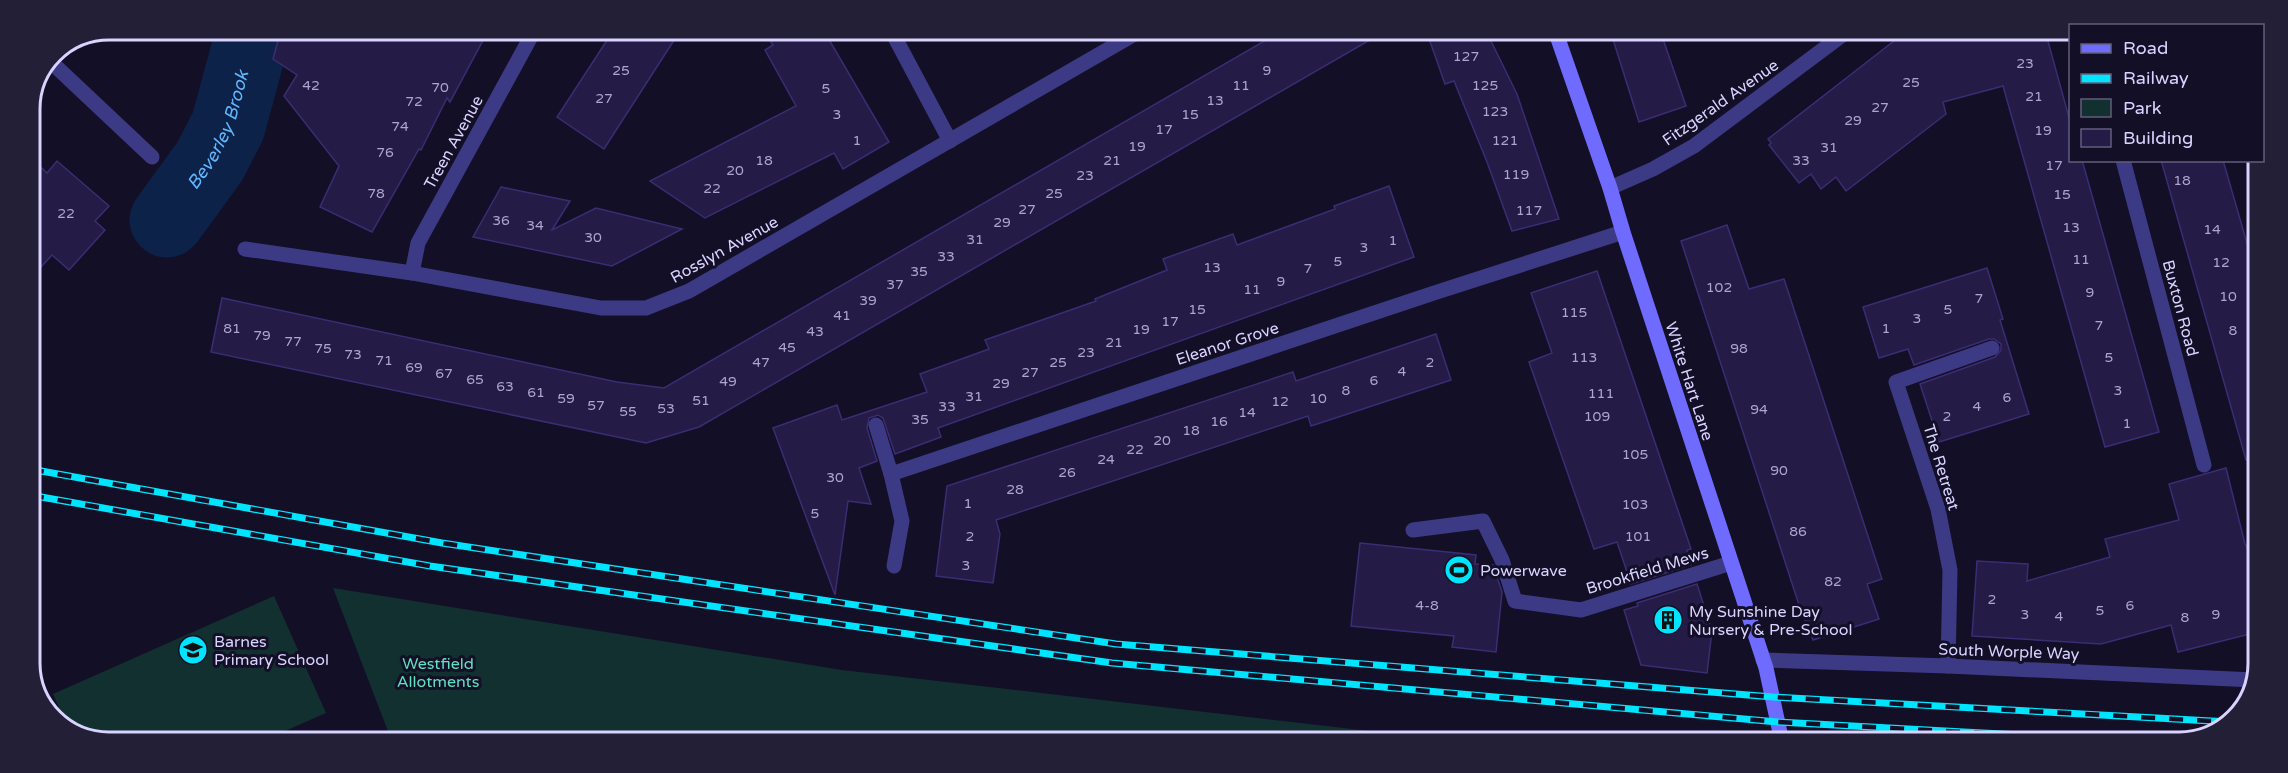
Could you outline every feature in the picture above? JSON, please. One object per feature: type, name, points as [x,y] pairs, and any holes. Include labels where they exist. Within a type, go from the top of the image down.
[{"type":"street","name":"Treen Avenue","points":[[412,273],[418,243],[529,40]]},
{"type":"street","points":[[896,40],[950,141]]},
{"type":"street","name":"Rosslyn Avenue","points":[[245,249],[412,273],[601,308],[646,308],[689,291],[1124,40]]},
{"type":"street","name":"White Hart Lane","points":[[1558,40],[1610,188],[1763,660],[1780,732]]},
{"type":"street","name":"Fitzgerald Avenue","points":[[1610,188],[1653,169],[1694,146],[1836,40]]},
{"type":"street","points":[[56,67],[152,157]]},
{"type":"street","name":"Buxton Road","points":[[2124,162],[2204,465]]},
{"type":"street","name":"Eleanor Grove","points":[[891,474],[1623,232]]},
{"type":"street","name":"The Retreat","points":[[1948,666],[1950,570],[1938,509],[1896,382],[1992,348]]},
{"type":"street","points":[[876,425],[902,520],[894,566]]},
{"type":"street","name":"Brookfield Mews","points":[[1413,530],[1483,521],[1502,560],[1515,601],[1581,610],[1731,563]]},
{"type":"street","name":"South Worple Way","points":[[1763,660],[2245,680]]},
{"type":"green space","name":"Westfield Allotments","points":[[333,588],[842,670],[1378,732],[388,732]]},
{"type":"green space","points":[[274,596],[326,713],[283,732],[101,732],[71,721],[61,711],[53,694]]},
{"type":"building","points":[[278,40],[483,40],[450,102],[447,98],[421,150],[419,149],[372,232],[320,207],[339,166],[284,96],[297,75],[273,59]]},
{"type":"building","points":[[607,40],[674,40],[604,149],[557,117]]},
{"type":"building","points":[[770,40],[829,40],[889,142],[843,169],[834,153],[705,218],[650,181],[796,106],[765,50],[773,45]]},
{"type":"building","points":[[1266,40],[1370,40],[699,427],[646,443],[211,352],[222,298],[617,382],[664,388]]},
{"type":"building","points":[[1429,40],[1490,40],[1517,94],[1559,219],[1512,231],[1454,81],[1445,84]]},
{"type":"building","points":[[1613,40],[1663,40],[1686,106],[1639,122]]},
{"type":"building","points":[[1895,40],[2048,40],[2069,117],[2069,162],[2083,162],[2159,432],[2105,447],[2003,86],[1943,102],[1946,114],[1846,191],[1836,177],[1821,189],[1811,174],[1799,183],[1769,145],[1771,143],[1768,139]]},
{"type":"building","points":[[57,161],[109,206],[95,221],[105,230],[69,270],[52,255],[40,268],[40,167],[47,173]]},
{"type":"building","points":[[2162,162],[2224,162],[2247,244],[2246,460]]},
{"type":"building","points":[[1389,186],[1414,257],[938,428],[941,437],[895,454],[883,418],[878,415],[869,418],[867,428],[877,461],[859,468],[871,504],[848,501],[835,595],[773,428],[837,405],[842,420],[927,392],[920,374],[989,349],[985,340],[1096,301],[1095,299],[1167,270],[1163,259],[1233,234],[1237,245],[1335,209],[1334,206]]},
{"type":"building","points":[[501,187],[570,201],[552,230],[596,208],[682,229],[612,266],[473,237]]},
{"type":"building","points":[[1727,225],[1749,289],[1784,279],[1882,579],[1867,584],[1879,619],[1813,640],[1799,605],[1681,241]]},
{"type":"building","points":[[1987,268],[2003,319],[2000,320],[2029,414],[1939,442],[1920,384],[1995,357],[2001,350],[2001,344],[1994,339],[1989,339],[1914,365],[1908,349],[1879,358],[1863,307]]},
{"type":"building","points":[[1597,271],[1691,549],[1687,550],[1691,565],[1631,584],[1617,542],[1594,549],[1529,362],[1552,353],[1531,293]]},
{"type":"building","points":[[1436,334],[1451,380],[1311,426],[1308,416],[996,520],[1000,534],[993,583],[936,576],[947,486],[1293,372],[1296,381]]},
{"type":"building","points":[[2226,468],[2248,550],[2248,635],[2178,652],[2171,625],[2101,644],[1972,636],[1977,561],[2028,564],[2027,581],[2110,557],[2105,539],[2179,520],[2169,484]]},
{"type":"building","points":[[1360,543],[1476,555],[1475,564],[1493,565],[1502,592],[1496,652],[1452,647],[1454,636],[1351,626]]},
{"type":"building","name":"My Sunshine Day Nursery & Pre-School","points":[[1697,584],[1712,631],[1707,673],[1641,665],[1624,610],[1638,606],[1637,603]]},
{"type":"waterway","name":"Beverley Brook","points":[[167,220],[210,161],[228,126],[251,40]]},
{"type":"railway","points":[[41,471],[442,543],[1116,644],[1773,697],[2215,721]]},
{"type":"railway","points":[[41,497],[430,566],[1112,663],[1778,722],[1963,732]]},
{"type":"place","name":"Powerwave","points":[[1459,570]]},
{"type":"place","name":"My Sunshine Day Nursery & Pre-School","points":[[1668,620]]},
{"type":"place","name":"Barnes Primary School","points":[[193,650]]}]
